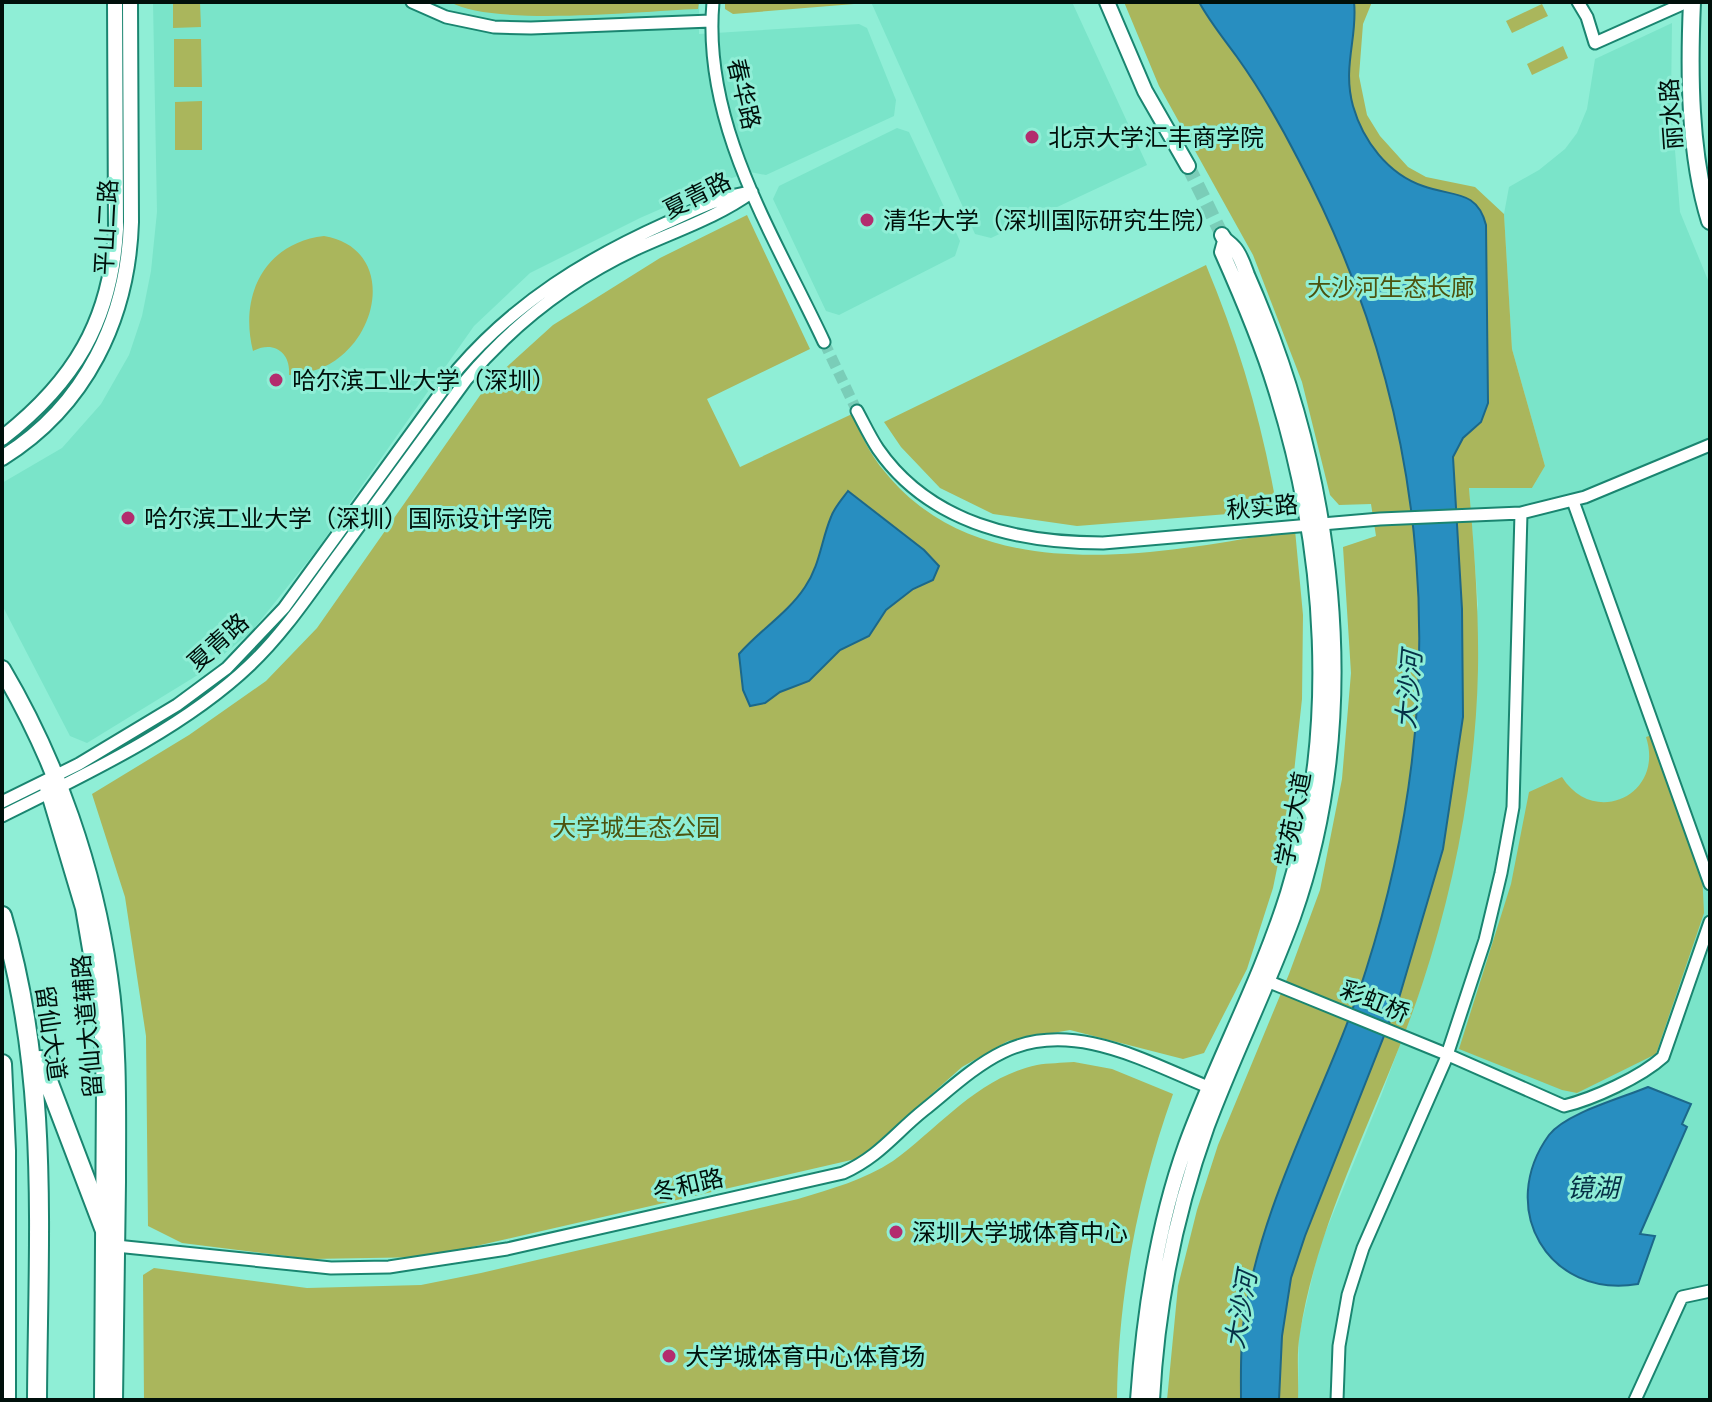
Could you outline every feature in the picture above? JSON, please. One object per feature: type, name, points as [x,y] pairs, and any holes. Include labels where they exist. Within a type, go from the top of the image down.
[{"type":"main road","name":"丽水路","points":[[1689,2],[1698,161],[1710,221]]},
{"type":"main road","name":"丽水路","points":[[1703,2],[1702,107],[1710,175]]},
{"type":"main road","name":"留仙大道辅路","points":[[2,669],[32,722],[96,907],[111,988],[117,1085],[114,1400]]},
{"type":"main road","name":"留仙大道辅路","points":[[2,689],[53,784],[84,908],[98,980],[105,1089],[103,1400]]},
{"type":"main road","name":"留仙大道","points":[[2,916],[28,1024],[38,1131],[37,1400]]},
{"type":"main road","points":[[28,1024],[104,1228],[116,1246]]},
{"type":"main road","points":[[2,1064],[6,1400]]},
{"type":"main road","points":[[2,1347],[7,1304]]},
{"type":"street","name":"平山二路","points":[[2,438],[41,406],[63,382],[82,354],[108,294],[115,259],[116,229],[115,2]]},
{"type":"street","name":"平山二路","points":[[2,458],[45,424],[77,389],[103,345],[122,295],[129,260],[131,222],[130,2]]},
{"type":"street","points":[[412,2],[446,17],[494,27],[711,21]]},
{"type":"street","name":"春华路","points":[[713,2],[711,43],[718,95],[752,192]]},
{"type":"street","points":[[1107,2],[1145,91],[1188,166]]},
{"type":"street","points":[[1578,2],[1587,17],[1595,43],[1689,2]]},
{"type":"street","points":[[752,192],[824,342]]},
{"type":"street","name":"夏青路","points":[[2,816],[53,784],[176,721],[253,663],[294,616],[466,380],[515,328],[592,272],[734,205],[752,192]]},
{"type":"street","name":"学苑大道","points":[[1138,1400],[1148,1312],[1166,1213],[1186,1147],[1267,981],[1302,889],[1327,760],[1332,655],[1328,582],[1281,408],[1263,352],[1222,252],[1223,238]]},
{"type":"street","name":"秋实路","points":[[857,411],[878,449],[901,476],[933,501],[964,519],[994,531],[1025,539],[1062,543],[1103,543],[1380,519],[1521,513],[1573,501],[1634,479],[1710,445]]},
{"type":"street","points":[[1573,501],[1710,884]]},
{"type":"street","points":[[1337,1400],[1339,1346],[1348,1295],[1363,1248],[1446,1054],[1485,940],[1513,807],[1521,513]]},
{"type":"street","name":"学苑大道","points":[[1152,1400],[1156,1341],[1167,1267],[1192,1170],[1215,1090],[1283,908],[1307,811],[1317,738],[1320,669],[1314,525]]},
{"type":"street","name":"夏青路","points":[[2,802],[53,784]]},
{"type":"street","name":"彩虹桥","points":[[1267,981],[1421,1043],[1564,1106],[1577,1103],[1652,1066],[1663,1057],[1710,922]]},
{"type":"street","name":"冬和路","points":[[116,1246],[331,1268],[389,1267],[507,1249],[843,1173],[866,1162],[929,1105],[1001,1053],[1017,1046],[1051,1039],[1083,1041],[1111,1048],[1215,1090]]},
{"type":"street","points":[[1635,1400],[1682,1297],[1710,1291]]},
{"type":"shaded area","name":"哈尔滨工业大学（深圳）","points":[[153,2],[699,2],[699,34],[859,24],[867,28],[896,100],[894,116],[766,175],[750,172],[729,179],[640,218],[530,273],[474,326],[316,551],[252,631],[201,673],[87,743],[70,736],[2,605],[2,483],[62,448],[101,404],[129,355],[142,316],[151,271],[157,212]]},
{"type":"shaded area","name":"北京大学汇丰商学院","points":[[871,2],[1072,2],[1147,165],[991,238],[975,234]]},
{"type":"shaded area","points":[[1672,23],[1671,101],[1680,212],[1710,285],[1710,1400],[1298,1400],[1299,1335],[1319,1248],[1422,985],[1478,605],[1469,487],[1532,488],[1545,466],[1512,349],[1504,214],[1509,187],[1539,170],[1565,149],[1577,133],[1587,109],[1595,59]]},
{"type":"shaded area","name":"清华大学（深圳国际研究生院）","points":[[897,128],[909,132],[960,241],[955,256],[839,315],[826,311],[773,199],[779,186]]},
{"type":"green space","points":[[173,2],[200,2],[201,27],[173,28]]},
{"type":"green space","points":[[450,2],[699,2],[698,9],[533,16],[471,10]]},
{"type":"green space","points":[[725,2],[858,2],[733,14],[725,9]]},
{"type":"green space","name":"大沙河生态长廊","points":[[1124,2],[1372,2],[1363,24],[1359,76],[1367,115],[1380,136],[1408,167],[1426,177],[1475,187],[1504,214],[1512,349],[1545,466],[1532,488],[1469,488],[1478,669],[1473,749],[1462,829],[1422,985],[1321,1245],[1300,1333],[1298,1400],[1167,1400],[1178,1286],[1197,1210],[1218,1145],[1289,974],[1320,890],[1342,779],[1351,673],[1343,547],[1376,536],[1371,504],[1339,505],[1330,495],[1302,382],[1253,255],[1159,86]]},
{"type":"green space","points":[[1542,4],[1548,16],[1512,33],[1506,21]]},
{"type":"green space","points":[[174,39],[201,39],[202,87],[174,87]]},
{"type":"green space","points":[[1563,46],[1568,58],[1532,75],[1527,64]]},
{"type":"green space","points":[[202,101],[202,150],[175,150],[175,102]]},
{"type":"green space","name":"大学城生态公园","points":[[747,215],[810,349],[707,399],[740,467],[852,414],[866,444],[885,472],[925,510],[972,535],[1023,549],[1077,555],[1133,553],[1189,548],[1295,530],[1303,615],[1302,699],[1291,800],[1273,888],[1247,969],[1204,1053],[1183,1059],[1070,1030],[1008,1041],[962,1067],[860,1158],[428,1257],[310,1259],[182,1243],[148,1226],[146,1036],[125,897],[92,794],[189,735],[266,681],[317,628],[488,384],[553,325],[660,258]]},
{"type":"green space","points":[[324,236],[345,243],[360,255],[369,270],[373,287],[371,306],[355,342],[341,356],[316,370],[289,375],[287,360],[280,351],[268,347],[253,351],[250,311],[253,292],[271,261],[286,249]]},
{"type":"green space","points":[[1206,265],[1249,385],[1277,510],[1077,526],[993,514],[940,488],[901,447],[884,422]]},
{"type":"green space","points":[[1652,735],[1702,871],[1704,913],[1656,1054],[1577,1093],[1562,1090],[1459,1049],[1511,884],[1529,792],[1562,777],[1576,792],[1591,800],[1608,802],[1623,798],[1636,789],[1645,775],[1649,757],[1646,737]]},
{"type":"green space","name":"深圳大学城体育中心","points":[[1074,1062],[1112,1069],[1173,1094],[1150,1169],[1132,1245],[1121,1322],[1117,1400],[144,1400],[143,1275],[154,1268],[307,1288],[421,1285],[481,1273],[798,1199],[847,1183],[893,1161],[960,1105],[996,1081],[1037,1065]]},
{"type":"water","points":[[1199,2],[1354,2],[1350,92],[1357,119],[1370,144],[1388,165],[1410,181],[1470,200],[1482,213],[1486,225],[1488,403],[1481,422],[1463,438],[1453,457],[1462,609],[1463,717],[1443,849],[1399,998],[1291,1278],[1282,1336],[1279,1400],[1241,1400],[1244,1319],[1265,1229],[1351,1014],[1394,866],[1412,763],[1419,660],[1416,557],[1402,455],[1378,355],[1344,256],[1277,120]]},
{"type":"water","points":[[848,491],[924,550],[939,566],[933,580],[913,589],[886,610],[869,636],[840,650],[809,681],[780,692],[765,703],[750,706],[743,690],[739,654],[805,587],[814,570],[832,514]]},
{"type":"water","name":"镜湖","points":[[1648,1087],[1691,1104],[1682,1124],[1687,1127],[1640,1234],[1655,1236],[1638,1284],[1606,1285],[1579,1277],[1556,1263],[1540,1242],[1530,1218],[1528,1191],[1534,1163],[1549,1135],[1557,1127],[1595,1107]]},
{"type":"tunnel","points":[[1188,166],[1222,235]]},
{"type":"tunnel","points":[[824,342],[857,411]]},
{"type":"place","name":"北京大学汇丰商学院","points":[[1032,137]]},
{"type":"place","name":"清华大学（深圳国际研究生院）","points":[[867,220]]},
{"type":"place","name":"哈尔滨工业大学（深圳）","points":[[276,380]]},
{"type":"place","name":"哈尔滨工业大学（深圳）国际设计学院","points":[[128,518]]},
{"type":"place","name":"深圳大学城体育中心","points":[[896,1232]]},
{"type":"place","name":"大学城体育中心体育场","points":[[669,1356]]},
{"type":"water label","name":"大沙河","points":[[1409,690]]},
{"type":"water label","name":"大沙河","points":[[1241,1310]]}]
